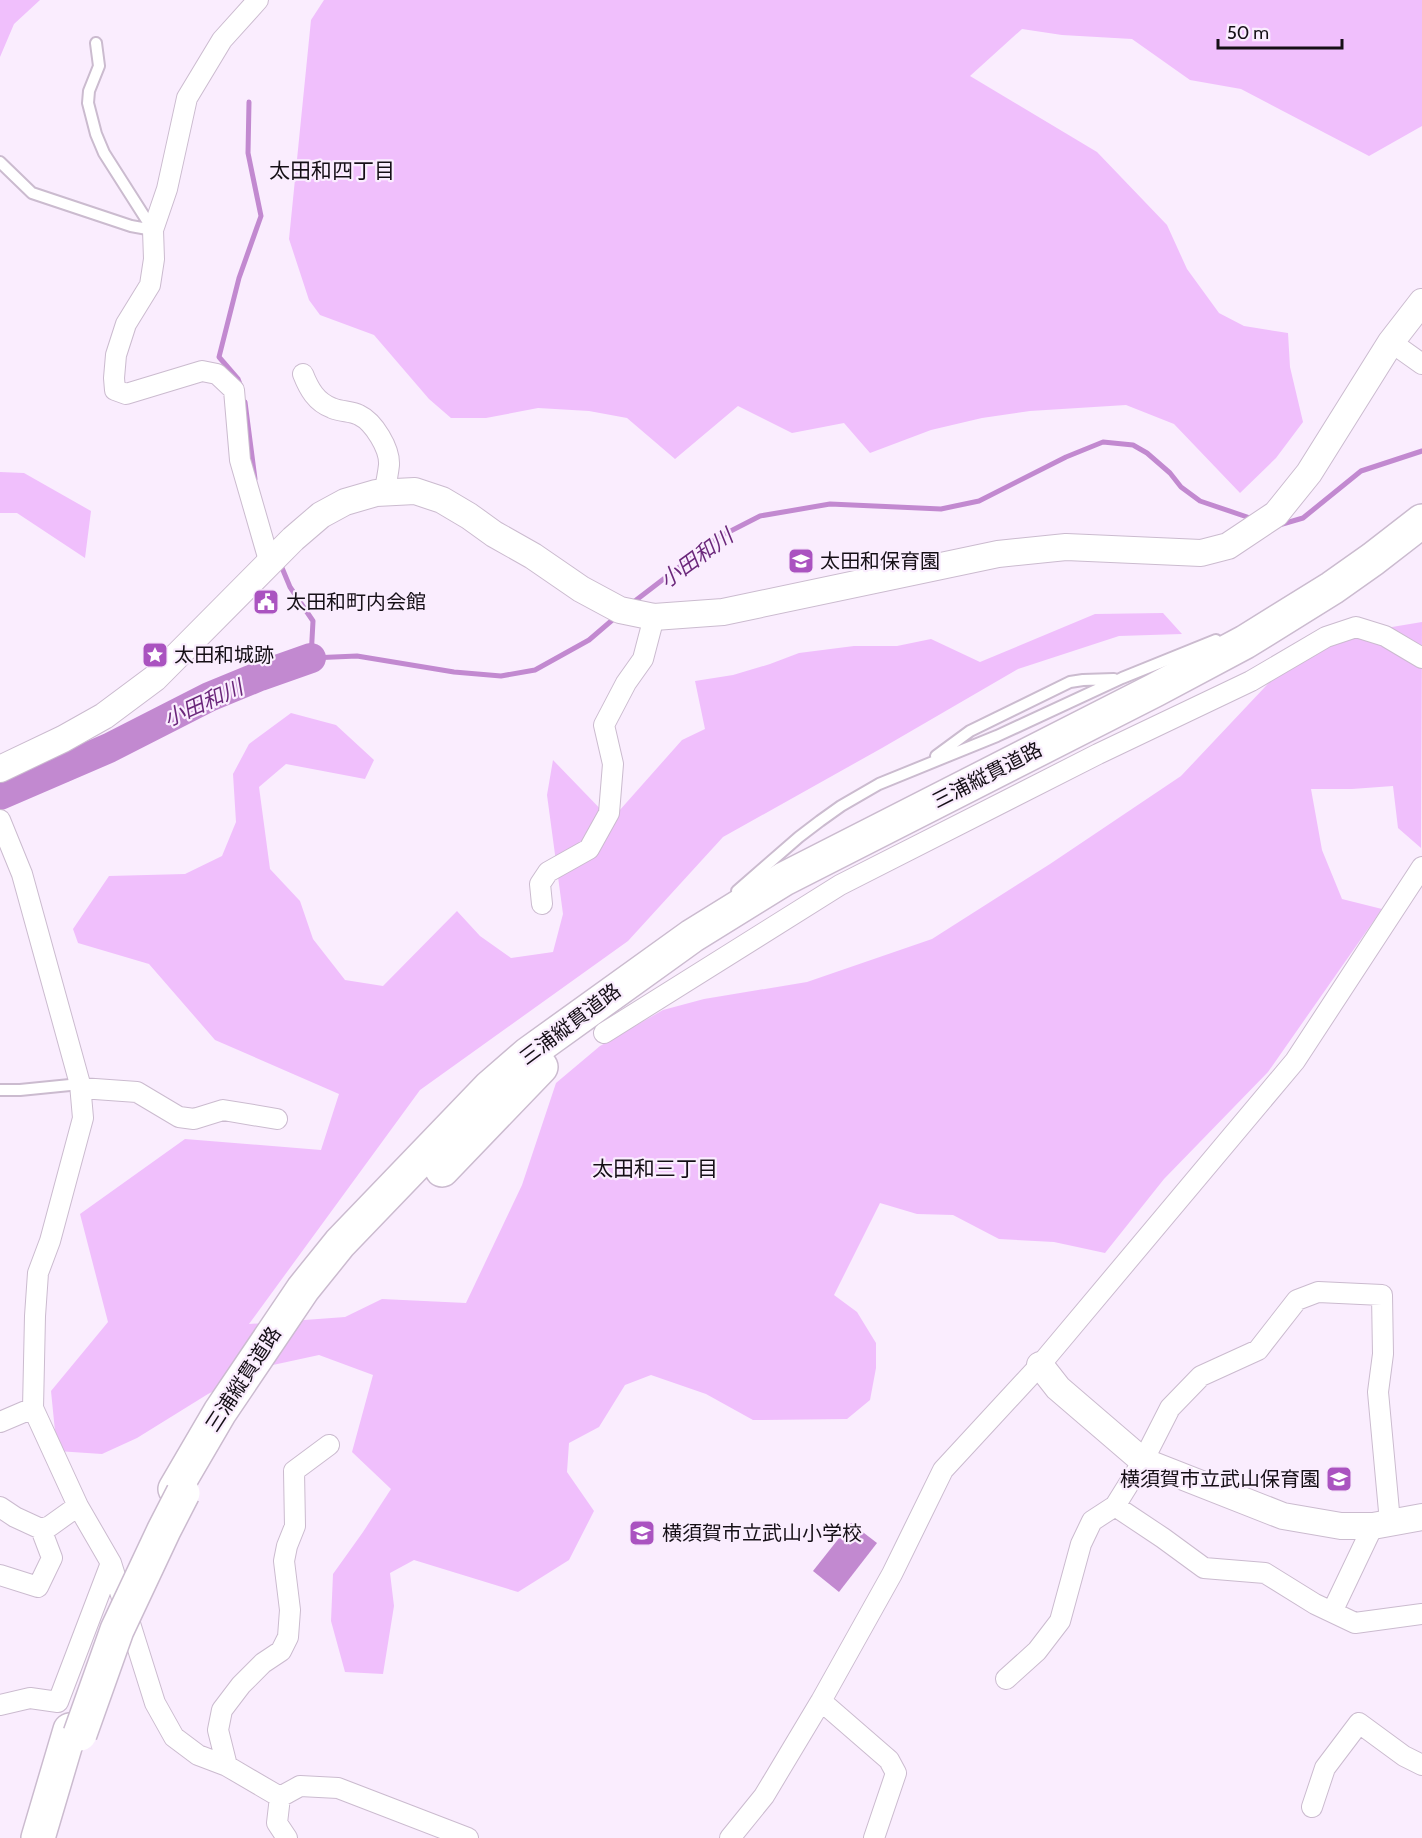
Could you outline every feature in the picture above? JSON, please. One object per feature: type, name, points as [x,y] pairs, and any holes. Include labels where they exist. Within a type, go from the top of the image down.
[{"type":"highway","name":"三浦縦貫道路","points":[[49,1838],[96,1658],[122,1593],[226,1402],[303,1289],[340,1243],[490,1088],[528,1054],[598,1020],[692,936],[784,879],[1155,690],[1275,624],[1341,583],[1422,521]]},
{"type":"highway","name":"三浦縦貫道路","points":[[179,1491],[226,1418],[266,1362],[305,1315],[554,1053],[588,1022],[696,944],[788,887],[1250,650],[1348,590],[1422,533]]},
{"type":"highway","name":"三浦縦貫道路","points":[[38,1838],[75,1732]]},
{"type":"street","points":[[258,0],[222,40],[187,98],[167,189],[153,230],[154,259],[150,285],[126,324],[116,355],[115,390],[126,394],[202,371],[217,374],[234,390],[240,460],[270,564]]},
{"type":"street","points":[[0,769],[63,739],[104,716],[155,678],[293,539],[321,515],[345,502],[376,492],[415,491],[442,500],[533,556],[581,589],[620,610],[654,618],[723,612],[998,554],[1066,547],[1201,553],[1228,546],[1276,514],[1283,506],[1309,472],[1391,342],[1422,302]]},
{"type":"street","points":[[1391,342],[1422,364]]},
{"type":"street","points":[[303,375],[310,391],[319,400],[332,408],[358,414],[372,425],[387,453],[389,463],[384,492]]},
{"type":"street","points":[[542,904],[540,884],[548,872],[589,849],[609,813],[613,764],[604,725],[626,683],[643,659],[654,618]]},
{"type":"street","points":[[598,1020],[840,885],[1098,754],[1251,681],[1326,637],[1356,627],[1385,636],[1422,658]]},
{"type":"street","points":[[0,820],[22,874],[81,1086],[83,1118],[50,1241],[38,1273],[33,1408],[78,1506],[111,1563],[155,1703],[174,1737],[198,1755],[227,1767],[280,1797]]},
{"type":"street","points":[[730,1838],[764,1796],[821,1701],[892,1574],[944,1470],[1040,1365],[1295,1061],[1422,867]]},
{"type":"street","points":[[81,1086],[137,1092],[179,1117],[194,1119],[223,1110],[277,1119]]},
{"type":"street","points":[[1006,1679],[1037,1651],[1060,1621],[1081,1544],[1092,1521],[1115,1506],[1143,1461],[1170,1408],[1201,1376],[1258,1350],[1297,1300],[1318,1292],[1382,1295],[1383,1354],[1378,1392],[1381,1524],[1332,1612]]},
{"type":"street","points":[[1040,1365],[1058,1389],[1143,1461],[1283,1516],[1341,1526],[1381,1524],[1422,1517]]},
{"type":"street","points":[[0,1422],[33,1408]]},
{"type":"street","points":[[227,1767],[218,1730],[222,1710],[241,1684],[263,1663],[280,1651],[288,1636],[290,1610],[284,1561],[295,1526],[294,1471],[329,1445]]},
{"type":"street","points":[[0,1507],[41,1529],[50,1526],[78,1506]]},
{"type":"street","points":[[1115,1506],[1203,1568],[1265,1574],[1315,1604],[1355,1623],[1422,1614]]},
{"type":"street","points":[[0,1575],[38,1587],[52,1558],[41,1529]]},
{"type":"street","points":[[0,1705],[30,1698],[58,1702],[111,1563]]},
{"type":"street","points":[[821,1701],[889,1760],[896,1773],[874,1838]]},
{"type":"street","points":[[1312,1807],[1325,1768],[1359,1723],[1404,1756],[1422,1765]]},
{"type":"street","points":[[280,1797],[300,1786],[338,1788],[468,1838]]},
{"type":"street","points":[[280,1797],[277,1823],[287,1838]]},
{"type":"lane","points":[[96,43],[99,66],[87,103],[96,134],[104,153],[153,230]]},
{"type":"lane","points":[[0,162],[32,193],[131,226],[153,230]]},
{"type":"lane","points":[[1260,620],[1304,596],[1422,514]]},
{"type":"lane","points":[[730,897],[799,837],[841,806],[879,784],[997,736],[1122,678],[1229,634]]},
{"type":"lane","points":[[921,766],[970,731],[1070,682],[1122,678]]},
{"type":"lane","points":[[598,1020],[621,976],[706,914]]},
{"type":"lane","points":[[0,1090],[81,1086]]},
{"type":"shaded area","points":[[0,0],[40,0],[14,24],[0,57]]},
{"type":"shaded area","points":[[324,0],[1422,0],[1422,126],[1369,156],[1241,89],[1190,80],[1132,39],[1062,35],[1022,29],[970,76],[1097,152],[1167,225],[1187,269],[1219,313],[1244,326],[1288,333],[1290,367],[1303,422],[1276,458],[1240,493],[1174,424],[1126,405],[1030,411],[982,418],[931,430],[870,453],[844,423],[792,433],[738,406],[675,459],[627,418],[589,411],[538,408],[486,418],[451,418],[429,399],[374,335],[320,315],[309,300],[289,239],[311,20]]},
{"type":"shaded area","points":[[0,472],[24,473],[91,511],[85,558],[17,513],[0,513]]},
{"type":"shaded area","points":[[1163,613],[1182,634],[1119,636],[1018,669],[723,837],[628,941],[420,1090],[249,1324],[345,1317],[382,1299],[466,1303],[522,1185],[556,1083],[600,1046],[663,1010],[704,999],[807,982],[932,939],[1050,864],[1181,776],[1298,652],[1374,630],[1422,622],[1421,848],[1398,828],[1393,786],[1311,789],[1322,850],[1342,899],[1382,909],[1268,1072],[1164,1179],[1105,1253],[1054,1242],[999,1239],[953,1215],[917,1214],[880,1203],[834,1295],[857,1312],[876,1343],[876,1368],[870,1400],[847,1419],[753,1420],[706,1394],[651,1375],[625,1385],[599,1427],[569,1443],[567,1472],[594,1511],[569,1560],[518,1592],[414,1560],[390,1573],[394,1606],[383,1674],[345,1672],[331,1621],[333,1574],[391,1489],[352,1452],[373,1375],[319,1355],[259,1368],[208,1394],[137,1438],[102,1454],[57,1451],[51,1391],[108,1322],[80,1214],[185,1139],[321,1150],[339,1094],[215,1040],[149,964],[78,943],[73,929],[109,876],[185,874],[222,856],[236,822],[233,774],[249,744],[291,713],[336,725],[374,760],[365,779],[286,764],[259,787],[270,869],[300,901],[313,939],[345,980],[383,986],[457,911],[480,936],[511,958],[553,952],[563,914],[547,795],[553,760],[611,820],[682,740],[705,729],[695,681],[733,675],[799,653],[854,646],[897,646],[931,639],[980,662],[1095,614]]},
{"type":"shaded area","points":[[851,1523],[877,1543],[839,1592],[813,1571]]},
{"type":"waterway","points":[[241,387],[238,379],[219,357],[239,278],[261,216],[248,153],[249,102]]},
{"type":"waterway","points":[[245,402],[255,479]]},
{"type":"waterway","name":"小田和川","points":[[631,604],[717,538],[760,516],[830,504],[941,509],[979,501],[1066,457],[1103,442],[1133,445],[1147,453],[1170,473],[1181,487],[1200,501],[1253,519]]},
{"type":"waterway","name":"小田和川","points":[[1279,525],[1303,518],[1361,471],[1422,451]]},
{"type":"waterway","name":"小田和川","points":[[280,563],[290,587],[313,621],[311,658],[357,656],[454,672],[501,676],[535,670],[589,640],[617,616]]},
{"type":"waterway","name":"小田和川","points":[[0,795],[109,748],[209,697],[311,658]]},
{"type":"place","name":"太田和保育園","points":[[801,561]]},
{"type":"place","name":"太田和町内会館","points":[[266,602]]},
{"type":"place","name":"太田和城跡","points":[[155,655]]},
{"type":"place","name":"横須賀市立武山保育園","points":[[1339,1479]]},
{"type":"place","name":"横須賀市立武山小学校","points":[[642,1533]]},
{"type":"district","name":"太田和四丁目","points":[[332,170]]},
{"type":"district","name":"太田和三丁目","points":[[655,1168]]}]
